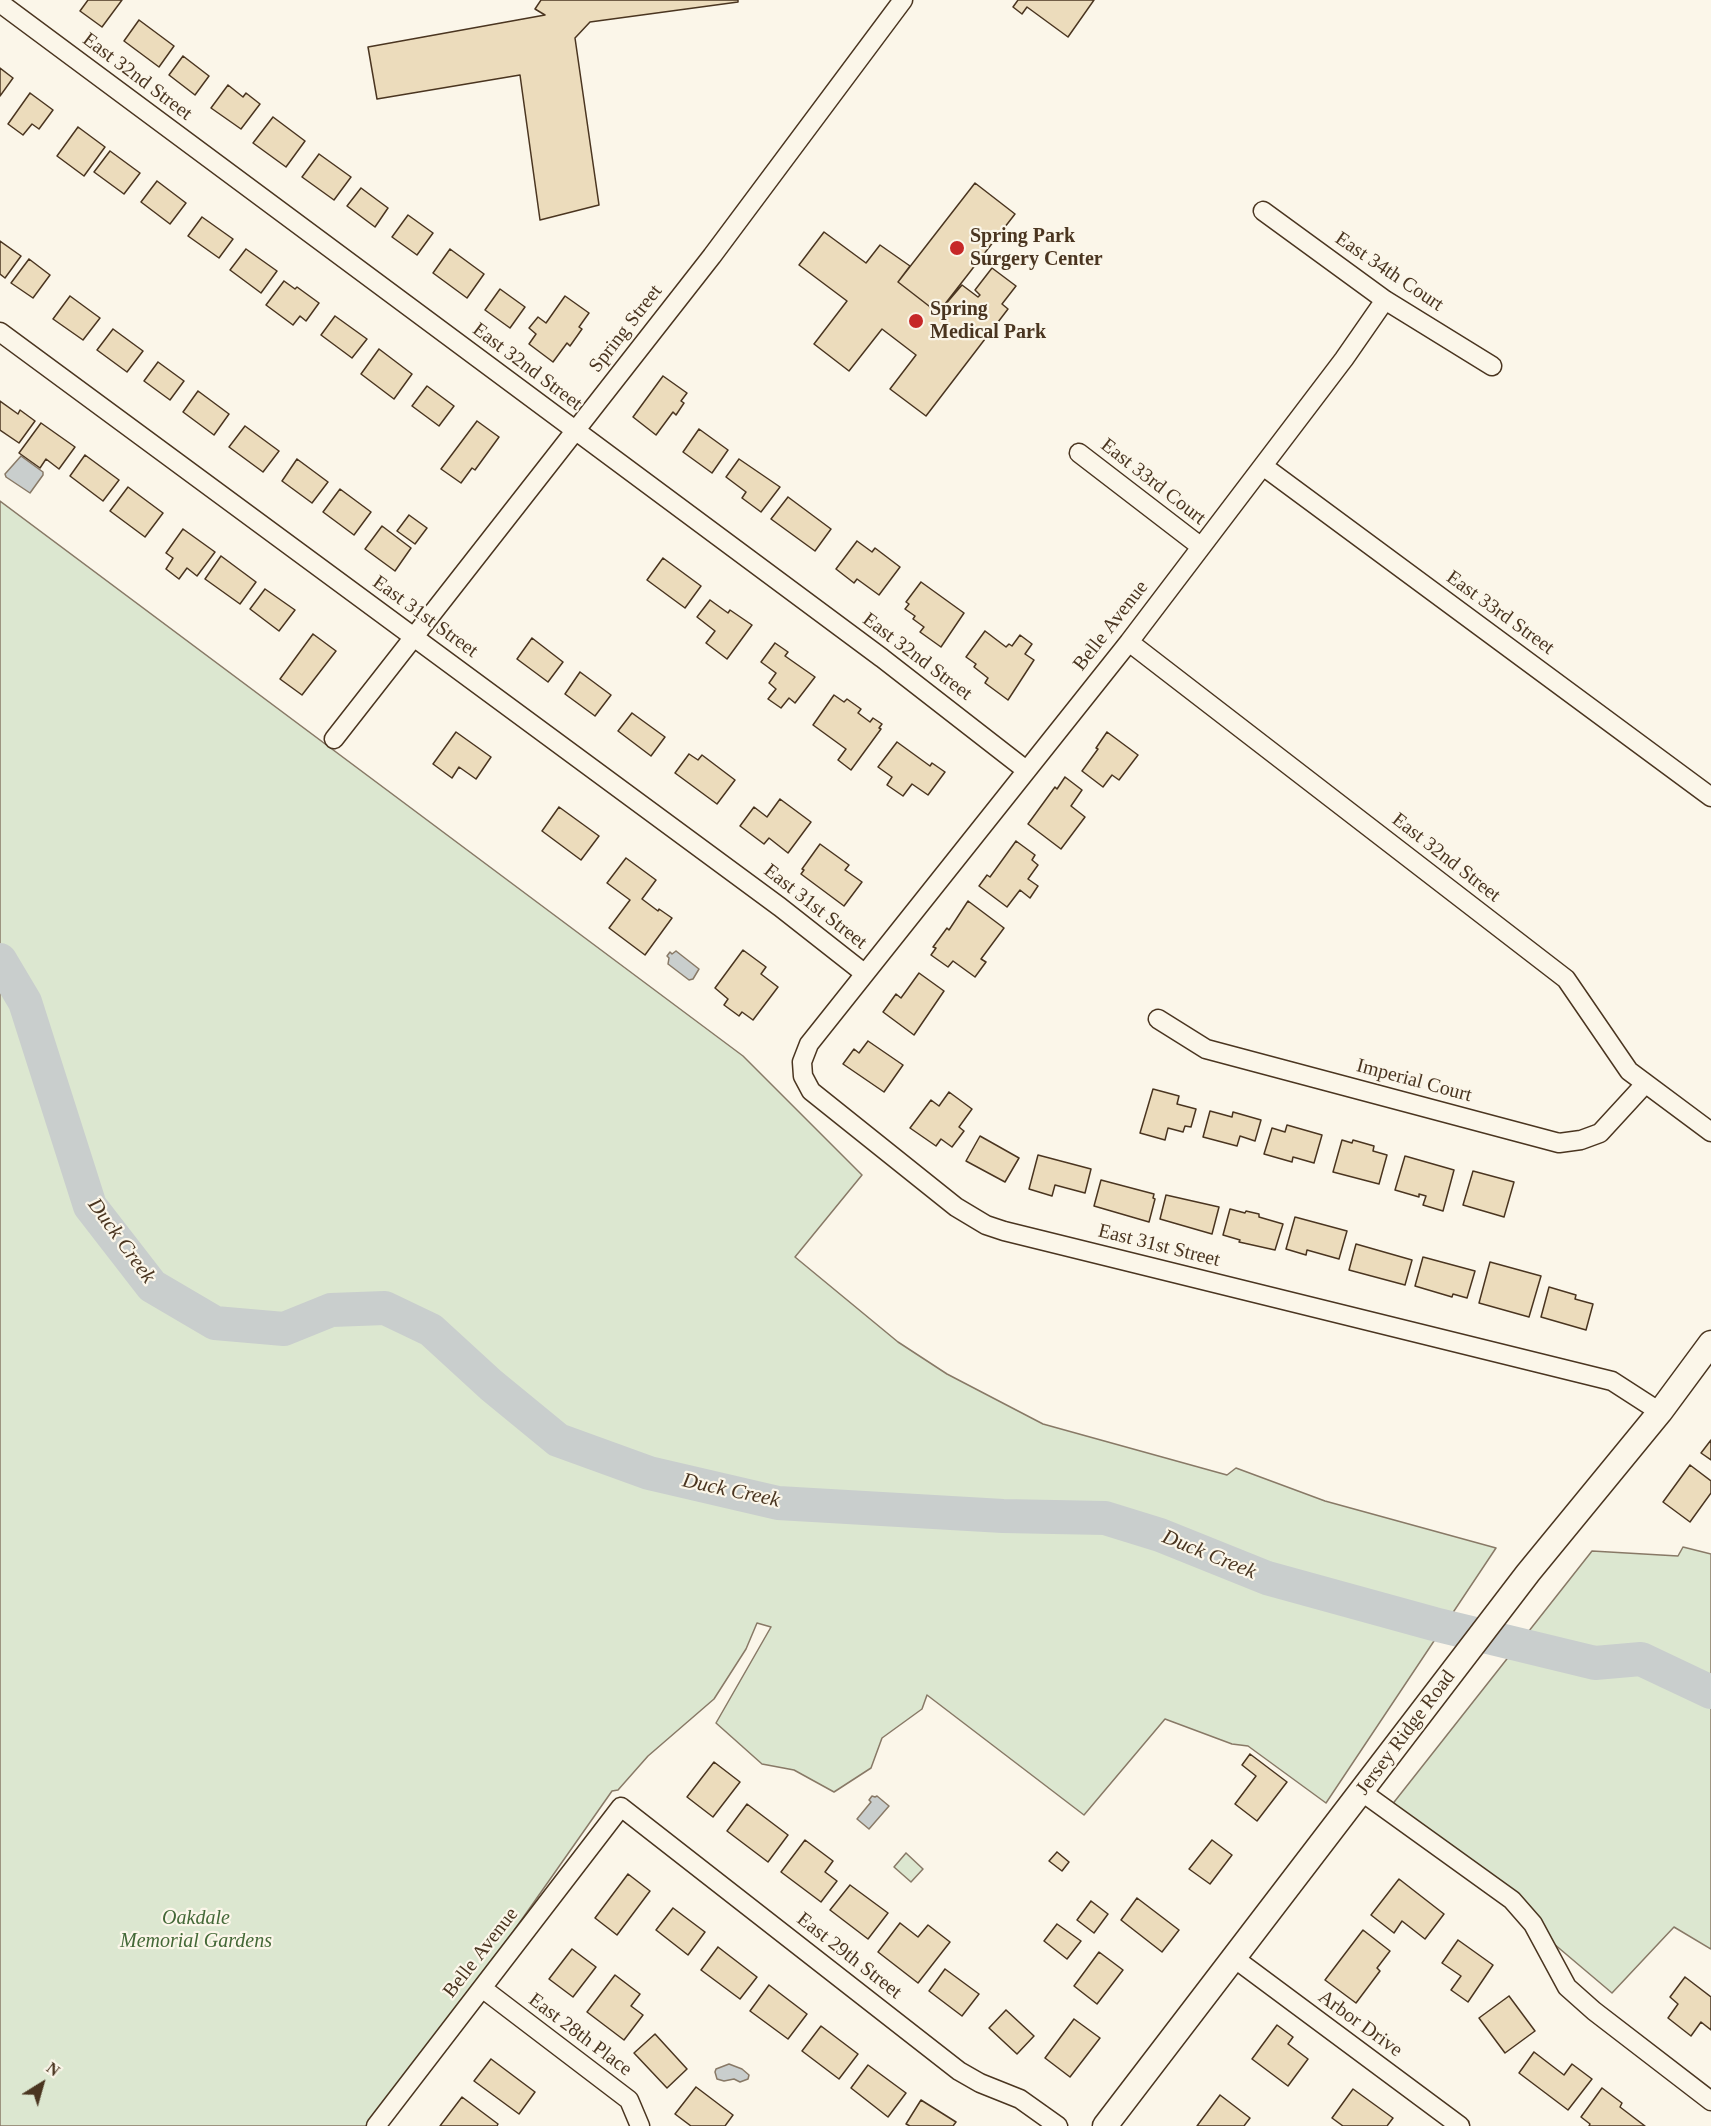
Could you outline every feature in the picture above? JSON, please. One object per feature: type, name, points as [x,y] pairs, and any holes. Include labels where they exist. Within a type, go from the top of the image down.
[{"type":"street","name":"Spring Street","points":[[334,739],[712,256],[903,0]]},
{"type":"street","name":"East 32nd Street","points":[[0,3],[872,650],[1026,770]]},
{"type":"street","name":"East 34th Court","points":[[1263,211],[1385,300],[1492,366]]},
{"type":"street","name":"Belle Avenue","points":[[864,973],[1129,642],[1344,359],[1385,300]]},
{"type":"street","name":"East 31st Street","points":[[0,332],[780,907],[864,973],[809,1044],[802,1062],[803,1076],[811,1091],[956,1207],[986,1225],[1004,1231],[1612,1381],[1660,1412]]},
{"type":"street","name":"East 33rd Court","points":[[1079,453],[1200,546]]},
{"type":"street","name":"East 33rd Street","points":[[1263,466],[1711,797]]},
{"type":"street","name":"East 32nd Street","points":[[1129,642],[1566,979],[1629,1071],[1711,1132]]},
{"type":"street","name":"Imperial Court","points":[[1158,1019],[1206,1049],[1559,1143],[1581,1140],[1600,1133],[1645,1084]]},
{"type":"street","name":"Jersey Ridge Road","points":[[1105,2126],[1528,1573],[1660,1412],[1711,1343]]},
{"type":"street","points":[[1362,1792],[1512,1900],[1533,1924],[1568,1987],[1594,2011],[1711,2101]]},
{"type":"street","name":"Belle Avenue","points":[[376,2126],[621,1807]]},
{"type":"street","name":"East 29th Street","points":[[621,1807],[959,2071],[980,2083],[1020,2100],[1058,2126]]},
{"type":"street","name":"Arbor Drive","points":[[1233,1958],[1460,2126]]},
{"type":"street","name":"East 28th Place","points":[[482,1988],[629,2100],[640,2126]]},
{"type":"green space","name":"Oakdale Memorial Gardens","points":[[0,501],[743,1056],[862,1175],[795,1257],[898,1342],[947,1374],[1043,1424],[1227,1475],[1236,1468],[1325,1501],[1496,1548],[1326,1803],[1248,1746],[1232,1744],[1165,1719],[1084,1815],[927,1695],[922,1709],[882,1738],[871,1768],[834,1792],[794,1770],[762,1764],[716,1723],[771,1627],[757,1623],[746,1649],[714,1699],[648,1756],[618,1790],[612,1791],[513,1932],[366,2126],[0,2126]]},
{"type":"green space","points":[[1683,1547],[1711,1554],[1711,1949],[1674,1927],[1612,1993],[1391,1806],[1592,1551],[1678,1556]]},
{"type":"green space","points":[[906,1853],[923,1869],[911,1882],[894,1867]]},
{"type":"shaded area","points":[[21,456],[43,472],[30,493],[5,474]]},
{"type":"shaded area","points":[[676,951],[699,969],[693,979],[689,980],[668,964],[667,956],[670,952],[672,954]]},
{"type":"shaded area","points":[[872,1796],[877,1796],[889,1806],[869,1829],[857,1819],[871,1802],[869,1800]]},
{"type":"shaded area","points":[[729,2064],[742,2069],[749,2075],[748,2079],[740,2082],[734,2079],[724,2081],[717,2079],[716,2069]]},
{"type":"building","points":[[88,0],[122,0],[102,27],[80,11]]},
{"type":"building","points":[[541,0],[738,0],[738,2],[590,22],[575,38],[599,205],[540,220],[520,75],[377,99],[368,47],[545,15],[535,9]]},
{"type":"building","points":[[1018,0],[1094,0],[1068,37],[1027,7],[1022,14],[1013,7]]},
{"type":"building","points":[[139,20],[174,46],[159,67],[124,41]]},
{"type":"building","points":[[183,56],[209,76],[195,95],[169,75]]},
{"type":"building","points":[[0,68],[13,78],[0,96]]},
{"type":"building","points":[[228,85],[243,97],[246,93],[260,104],[241,129],[211,108]]},
{"type":"building","points":[[30,93],[53,110],[39,129],[32,124],[23,135],[8,124]]},
{"type":"building","points":[[273,117],[305,141],[286,167],[253,143]]},
{"type":"building","points":[[78,127],[105,147],[84,176],[57,156]]},
{"type":"building","points":[[110,151],[140,173],[124,194],[94,172]]},
{"type":"building","points":[[319,154],[351,177],[334,200],[302,177]]},
{"type":"building","points":[[157,181],[186,203],[170,224],[141,202]]},
{"type":"building","name":"Spring Park Surgery Center","points":[[975,183],[1015,214],[938,313],[898,282]]},
{"type":"building","points":[[361,188],[388,208],[375,227],[347,206]]},
{"type":"building","points":[[408,215],[433,233],[417,255],[392,237]]},
{"type":"building","points":[[202,217],[233,239],[219,258],[188,236]]},
{"type":"building","name":"Spring Medical Park","points":[[824,232],[866,263],[880,245],[910,266],[898,282],[938,313],[962,285],[978,297],[980,295],[975,290],[992,268],[1016,286],[1002,304],[1008,309],[926,416],[890,389],[916,355],[882,329],[849,371],[814,344],[847,301],[799,265]]},
{"type":"building","points":[[0,241],[21,256],[5,278],[0,274]]},
{"type":"building","points":[[246,249],[277,271],[261,293],[230,270]]},
{"type":"building","points":[[450,249],[484,274],[467,298],[433,273]]},
{"type":"building","points":[[29,259],[50,275],[33,298],[11,283]]},
{"type":"building","points":[[284,281],[295,289],[297,287],[319,303],[306,321],[300,316],[293,325],[266,305]]},
{"type":"building","points":[[500,289],[525,307],[510,328],[485,310]]},
{"type":"building","points":[[70,296],[100,318],[83,340],[53,319]]},
{"type":"building","points":[[565,296],[589,313],[579,327],[582,329],[570,346],[567,343],[553,362],[529,344],[536,334],[529,328],[538,317],[546,323]]},
{"type":"building","points":[[335,316],[367,339],[352,358],[321,335]]},
{"type":"building","points":[[113,329],[143,351],[127,372],[97,350]]},
{"type":"building","points":[[379,349],[412,374],[394,399],[361,374]]},
{"type":"building","points":[[158,362],[184,381],[170,400],[144,381]]},
{"type":"building","points":[[663,376],[687,393],[676,415],[673,412],[656,435],[633,417]]},
{"type":"building","points":[[427,386],[454,406],[439,426],[412,406]]},
{"type":"building","points":[[198,391],[229,414],[214,435],[183,412]]},
{"type":"building","points":[[0,401],[18,414],[20,410],[35,421],[19,443],[0,430]]},
{"type":"building","points":[[477,421],[499,437],[475,470],[472,468],[461,483],[441,469]]},
{"type":"building","points":[[41,423],[75,447],[59,469],[46,459],[40,468],[19,453]]},
{"type":"building","points":[[245,426],[279,451],[263,472],[229,447]]},
{"type":"building","points":[[699,429],[728,450],[712,473],[683,452]]},
{"type":"building","points":[[85,455],[119,480],[103,501],[70,476]]},
{"type":"building","points":[[297,459],[328,482],[312,503],[282,481]]},
{"type":"building","points":[[739,459],[780,487],[761,512],[742,498],[746,492],[726,477]]},
{"type":"building","points":[[128,487],[163,513],[145,537],[110,511]]},
{"type":"building","points":[[340,489],[371,512],[354,535],[323,512]]},
{"type":"building","points":[[788,497],[831,529],[815,551],[771,519]]},
{"type":"building","points":[[409,515],[427,528],[415,544],[397,531]]},
{"type":"building","points":[[382,526],[411,548],[395,571],[365,549]]},
{"type":"building","points":[[183,529],[215,552],[197,576],[187,568],[179,579],[166,569],[173,558],[166,553]]},
{"type":"building","points":[[857,541],[872,552],[875,548],[900,567],[879,595],[857,579],[854,583],[836,569]]},
{"type":"building","points":[[221,556],[256,582],[240,604],[205,579]]},
{"type":"building","points":[[663,558],[701,586],[685,608],[647,580]]},
{"type":"building","points":[[921,582],[964,613],[941,647],[920,632],[924,627],[905,609],[909,604],[906,602]]},
{"type":"building","points":[[265,589],[295,610],[279,631],[250,609]]},
{"type":"building","points":[[710,600],[728,613],[730,610],[752,625],[727,659],[706,643],[715,631],[697,617]]},
{"type":"building","points":[[985,631],[1006,647],[1009,644],[1012,646],[1020,635],[1032,644],[1025,654],[1034,660],[1008,700],[985,683],[988,678],[974,667],[976,664],[966,657]]},
{"type":"building","points":[[313,634],[336,651],[302,695],[280,679]]},
{"type":"building","points":[[532,638],[563,662],[548,682],[517,659]]},
{"type":"building","points":[[775,643],[788,652],[785,656],[815,677],[795,703],[789,698],[781,708],[768,699],[776,689],[769,683],[776,673],[761,662]]},
{"type":"building","points":[[580,672],[611,695],[595,716],[565,694]]},
{"type":"building","points":[[834,695],[844,702],[847,699],[861,709],[858,713],[870,722],[873,718],[882,724],[879,728],[881,729],[851,770],[838,760],[846,749],[813,725]]},
{"type":"building","points":[[632,713],[665,737],[651,756],[618,731]]},
{"type":"building","points":[[456,732],[491,757],[476,779],[459,767],[452,778],[433,764]]},
{"type":"building","points":[[1107,732],[1138,755],[1119,780],[1112,775],[1103,787],[1082,771]]},
{"type":"building","points":[[897,742],[930,766],[932,763],[945,772],[928,795],[912,784],[903,796],[887,785],[892,777],[878,767]]},
{"type":"building","points":[[689,754],[698,760],[702,755],[735,780],[717,804],[675,773]]},
{"type":"building","points":[[1065,777],[1082,790],[1071,806],[1085,817],[1061,849],[1028,824]]},
{"type":"building","points":[[780,799],[811,822],[788,853],[769,838],[764,844],[740,826],[754,807],[767,817]]},
{"type":"building","points":[[559,807],[599,836],[581,860],[542,831]]},
{"type":"building","points":[[1016,841],[1035,855],[1032,860],[1038,865],[1028,879],[1038,886],[1030,898],[1020,890],[1007,907],[979,886],[987,875],[990,877]]},
{"type":"building","points":[[820,844],[849,865],[845,870],[862,882],[844,906],[801,874],[804,870],[802,869]]},
{"type":"building","points":[[626,858],[656,880],[642,899],[672,918],[645,955],[609,928],[630,900],[607,883]]},
{"type":"building","points":[[968,901],[1004,928],[981,959],[986,962],[975,977],[953,961],[948,967],[931,955],[936,948],[933,947],[947,928],[949,930]]},
{"type":"building","points":[[743,950],[766,967],[761,974],[778,987],[753,1020],[742,1012],[739,1016],[724,1005],[728,999],[715,988]]},
{"type":"building","points":[[919,973],[944,991],[914,1035],[883,1012],[896,994],[901,998]]},
{"type":"building","points":[[868,1041],[903,1065],[884,1092],[843,1064],[854,1049],[859,1053]]},
{"type":"building","points":[[1153,1089],[1179,1096],[1177,1104],[1196,1109],[1191,1127],[1185,1126],[1183,1132],[1168,1128],[1165,1140],[1140,1133]]},
{"type":"building","points":[[949,1092],[972,1109],[959,1127],[964,1131],[952,1147],[941,1139],[936,1146],[910,1128],[931,1100],[939,1106]]},
{"type":"building","points":[[1210,1111],[1232,1117],[1233,1112],[1261,1120],[1255,1141],[1240,1136],[1237,1146],[1203,1137]]},
{"type":"building","points":[[1287,1125],[1322,1135],[1314,1163],[1293,1157],[1292,1162],[1264,1154],[1272,1128],[1285,1132]]},
{"type":"building","points":[[980,1136],[1019,1158],[1005,1182],[966,1161]]},
{"type":"building","points":[[1342,1140],[1352,1143],[1353,1140],[1374,1146],[1373,1151],[1387,1155],[1379,1184],[1333,1172]]},
{"type":"building","points":[[1038,1155],[1091,1169],[1085,1193],[1055,1185],[1052,1196],[1029,1189]]},
{"type":"building","points":[[1405,1156],[1454,1170],[1443,1211],[1423,1205],[1426,1196],[1419,1194],[1419,1197],[1395,1190]]},
{"type":"building","points":[[1473,1171],[1514,1182],[1504,1217],[1463,1205]]},
{"type":"building","points":[[1101,1180],[1154,1194],[1155,1199],[1149,1222],[1094,1206]]},
{"type":"building","points":[[1166,1195],[1219,1207],[1212,1234],[1160,1219]]},
{"type":"building","points":[[1230,1209],[1259,1214],[1259,1217],[1283,1224],[1275,1250],[1239,1242],[1240,1240],[1223,1235]]},
{"type":"building","points":[[1295,1217],[1347,1231],[1339,1259],[1307,1250],[1306,1255],[1286,1249]]},
{"type":"building","points":[[1356,1244],[1412,1260],[1405,1285],[1349,1270]]},
{"type":"building","points":[[1423,1257],[1475,1271],[1467,1298],[1453,1294],[1452,1297],[1415,1286]]},
{"type":"building","points":[[1490,1262],[1541,1276],[1529,1317],[1479,1303]]},
{"type":"building","points":[[1549,1287],[1576,1295],[1575,1299],[1593,1304],[1586,1330],[1541,1317]]},
{"type":"building","points":[[1711,1440],[1711,1460],[1701,1453]]},
{"type":"building","points":[[1690,1465],[1711,1481],[1711,1493],[1690,1522],[1663,1502]]},
{"type":"building","points":[[1250,1754],[1287,1782],[1257,1821],[1235,1804],[1256,1776],[1242,1765]]},
{"type":"building","points":[[714,1762],[740,1782],[713,1817],[687,1797]]},
{"type":"building","points":[[747,1804],[788,1835],[768,1862],[727,1831]]},
{"type":"building","points":[[805,1840],[833,1861],[825,1872],[837,1881],[821,1902],[781,1872]]},
{"type":"building","points":[[1212,1840],[1232,1855],[1210,1884],[1189,1869]]},
{"type":"building","points":[[1057,1852],[1069,1862],[1062,1871],[1049,1861]]},
{"type":"building","points":[[628,1874],[650,1891],[617,1935],[595,1918]]},
{"type":"building","points":[[1399,1879],[1444,1914],[1425,1939],[1402,1921],[1394,1933],[1371,1915]]},
{"type":"building","points":[[850,1885],[888,1913],[868,1939],[830,1910]]},
{"type":"building","points":[[1137,1898],[1179,1930],[1162,1952],[1121,1920]]},
{"type":"building","points":[[1091,1901],[1108,1914],[1094,1933],[1077,1920]]},
{"type":"building","points":[[673,1908],[705,1932],[688,1955],[656,1930]]},
{"type":"building","points":[[900,1923],[918,1937],[928,1925],[950,1942],[918,1983],[878,1952]]},
{"type":"building","points":[[1057,1924],[1081,1941],[1067,1959],[1044,1941]]},
{"type":"building","points":[[1363,1930],[1390,1951],[1377,1968],[1380,1971],[1356,2003],[1325,1980]]},
{"type":"building","points":[[1458,1940],[1493,1965],[1468,2002],[1451,1990],[1461,1976],[1442,1963]]},
{"type":"building","points":[[718,1947],[757,1977],[740,1999],[701,1970]]},
{"type":"building","points":[[572,1949],[596,1967],[573,1997],[549,1979]]},
{"type":"building","points":[[1099,1952],[1123,1970],[1097,2004],[1074,1986]]},
{"type":"building","points":[[945,1969],[979,1994],[962,2016],[929,1991]]},
{"type":"building","points":[[615,1975],[640,1994],[631,2006],[643,2015],[624,2040],[587,2012]]},
{"type":"building","points":[[1685,1977],[1711,1997],[1711,2030],[1701,2022],[1691,2036],[1668,2018],[1678,2004],[1670,1997]]},
{"type":"building","points":[[769,1985],[807,2014],[788,2039],[750,2011]]},
{"type":"building","points":[[1509,1996],[1535,2031],[1505,2053],[1479,2018]]},
{"type":"building","points":[[1006,2010],[1034,2036],[1017,2054],[989,2028]]},
{"type":"building","points":[[1074,2019],[1100,2038],[1070,2077],[1045,2058]]},
{"type":"building","points":[[1277,2025],[1293,2037],[1288,2044],[1308,2059],[1288,2086],[1252,2059]]},
{"type":"building","points":[[821,2026],[858,2054],[839,2079],[802,2051]]},
{"type":"building","points":[[655,2034],[687,2069],[667,2088],[634,2053]]},
{"type":"building","points":[[1534,2052],[1564,2075],[1572,2064],[1592,2079],[1568,2110],[1519,2073]]},
{"type":"building","points":[[491,2059],[535,2092],[519,2114],[474,2081]]},
{"type":"building","points":[[868,2065],[906,2093],[888,2117],[851,2088]]},
{"type":"building","points":[[696,2087],[733,2115],[725,2126],[691,2126],[675,2114]]},
{"type":"building","points":[[1602,2088],[1622,2103],[1620,2107],[1645,2126],[1589,2126],[1590,2124],[1581,2117]]},
{"type":"building","points":[[1353,2089],[1393,2118],[1387,2126],[1343,2126],[1332,2118]]},
{"type":"building","points":[[1220,2095],[1250,2118],[1244,2126],[1197,2126]]},
{"type":"building","points":[[462,2097],[498,2124],[497,2126],[440,2126]]},
{"type":"building","points":[[921,2100],[956,2122],[953,2126],[910,2126],[906,2124]]},
{"type":"waterway","name":"Duck Creek","points":[[0,960],[25,1002],[90,1206],[152,1286],[215,1323],[284,1329],[331,1310],[385,1308],[431,1330],[491,1385],[558,1440],[649,1473],[778,1503],[1003,1516],[1105,1518],[1160,1535],[1267,1578],[1434,1624],[1595,1663],[1641,1659],[1711,1692]]},
{"type":"place","name":"Spring Park Surgery Center","points":[[957,248]]},
{"type":"place","name":"Spring Medical Park","points":[[916,321]]}]
